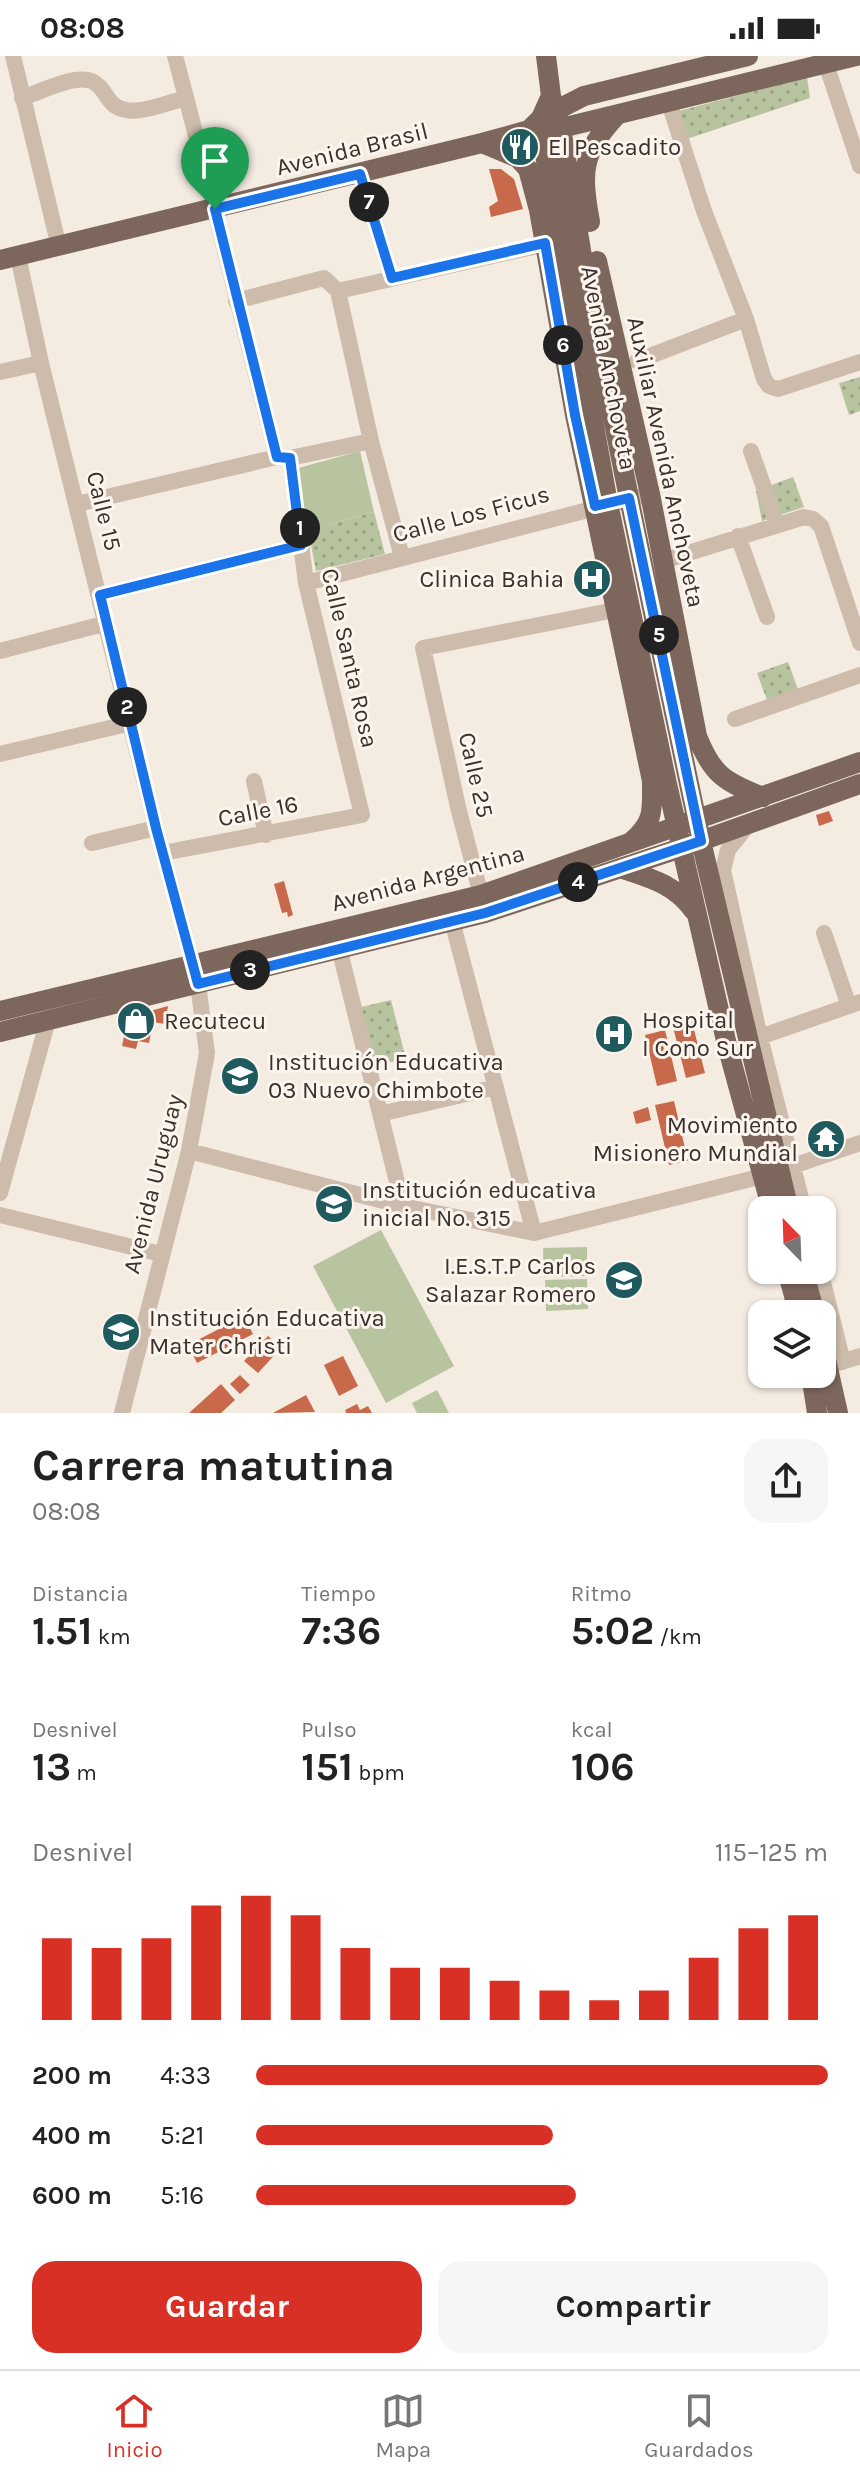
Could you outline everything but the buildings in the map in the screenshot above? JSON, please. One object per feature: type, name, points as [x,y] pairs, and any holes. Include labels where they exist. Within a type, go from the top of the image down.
[{"type":"main road","name":"Avenida Anchoveta","points":[[546,56],[552,243]]},
{"type":"main road","name":"Avenida Brasil","points":[[9,258],[482,143],[547,119],[584,96],[748,56]]},
{"type":"main road","name":"Avenida Brasil","points":[[547,119],[617,115],[856,56]]},
{"type":"main road","name":"Auxiliar Avenida Anchoveta","points":[[617,115],[588,153],[584,174],[601,289],[650,494],[697,736],[705,758],[714,771],[727,782],[763,797]]},
{"type":"main road","name":"Avenida Anchoveta","points":[[547,119],[588,293],[699,831],[786,1196]]},
{"type":"main road","points":[[482,143],[518,158],[528,169],[552,243],[575,415],[601,505],[727,1045],[768,1196]]},
{"type":"main road","points":[[623,609],[652,781],[652,815],[644,831],[628,844]]},
{"type":"main road","name":"Avenida Argentina","points":[[0,1032],[194,974],[620,868],[763,797],[860,762]]},
{"type":"main road","name":"Avenida Argentina","points":[[699,831],[749,824],[860,784]]},
{"type":"main road","name":"Avenida Argentina","points":[[0,1011],[339,948],[452,921],[483,904],[628,844],[679,838]]},
{"type":"main road","points":[[620,868],[666,884],[683,896],[697,915]]},
{"type":"main road","points":[[817,1413],[822,1388]]},
{"type":"main road","points":[[831,1388],[838,1413]]},
{"type":"street","points":[[13,56],[59,247]]},
{"type":"street","name":"Calle Santa Rosa","points":[[175,56],[236,301],[283,457],[306,583],[362,815]]},
{"type":"street","points":[[826,64],[860,166]]},
{"type":"street","points":[[22,98],[76,80],[91,80],[112,104],[123,111],[137,111],[186,98]]},
{"type":"street","points":[[669,103],[704,211],[746,319],[760,369],[769,386],[778,389],[790,387],[860,362]]},
{"type":"street","points":[[360,174],[392,278]]},
{"type":"street","points":[[338,291],[552,243]]},
{"type":"street","name":"Calle 15","points":[[9,258],[41,363],[194,974]]},
{"type":"street","points":[[236,301],[324,278],[338,291],[371,441],[402,557]]},
{"type":"street","points":[[637,361],[746,319]]},
{"type":"street","points":[[0,372],[41,363]]},
{"type":"street","points":[[77,504],[283,457],[371,441]]},
{"type":"street","points":[[751,451],[777,524]]},
{"type":"street","name":"Calle Los Ficus","points":[[306,583],[650,494]]},
{"type":"street","points":[[663,561],[777,524],[804,517],[813,519],[821,526],[855,614],[860,643]]},
{"type":"street","points":[[738,536],[767,617]]},
{"type":"street","points":[[100,595],[301,545]]},
{"type":"street","name":"Calle 25","points":[[483,904],[423,648],[623,609]]},
{"type":"street","points":[[0,651],[107,623]]},
{"type":"street","points":[[735,719],[860,675]]},
{"type":"street","points":[[0,754],[131,723]]},
{"type":"street","points":[[254,781],[266,835]]},
{"type":"street","name":"Calle 16","points":[[163,853],[362,815]]},
{"type":"street","points":[[749,824],[728,850],[723,870],[760,1037],[800,1196]]},
{"type":"street","points":[[92,843],[156,828]]},
{"type":"street","points":[[452,921],[534,1233]]},
{"type":"street","points":[[760,1037],[854,1004],[824,933]]},
{"type":"street","points":[[339,948],[403,1206]]},
{"type":"street","name":"Avenida Uruguay","points":[[122,1413],[189,1151],[207,1053],[194,974]]},
{"type":"street","points":[[0,1193],[48,1020]]},
{"type":"street","points":[[380,1114],[496,1087]]},
{"type":"street","points":[[793,1166],[860,1143]]},
{"type":"street","points":[[189,1151],[403,1206],[534,1233],[763,1176]]},
{"type":"street","points":[[0,1215],[161,1254]]},
{"type":"street","points":[[836,1364],[860,1356]]},
{"type":"green space","points":[[807,77],[810,98],[684,140],[675,112]]},
{"type":"green space","points":[[860,377],[860,411],[849,415],[839,383]]},
{"type":"green space","points":[[360,451],[374,512],[308,530],[295,469]]},
{"type":"green space","points":[[793,477],[804,507],[762,521],[756,491]]},
{"type":"green space","points":[[374,512],[385,554],[316,571],[308,530]]},
{"type":"green space","points":[[788,662],[802,700],[771,711],[757,673]]},
{"type":"green space","points":[[391,1000],[406,1059],[371,1066],[357,1008]]},
{"type":"green space","points":[[381,1230],[454,1366],[386,1403],[313,1266]]},
{"type":"green space","points":[[587,1247],[587,1276],[544,1277],[543,1248]]},
{"type":"green space","points":[[587,1279],[588,1309],[546,1311],[545,1280]]},
{"type":"green space","points":[[437,1390],[449,1413],[417,1413],[412,1403]]},
{"type":"place","name":"El Pescadito","points":[[520,147]]},
{"type":"place","name":"Clinica Bahia","points":[[592,579]]},
{"type":"place","name":"Recutecu","points":[[136,1021]]},
{"type":"place","name":"Hospital I Cono Sur","points":[[614,1034]]},
{"type":"place","name":"Institución Educativa 03 Nuevo Chimbote","points":[[240,1076]]},
{"type":"place","name":"Movimiento Misionero Mundial","points":[[826,1139]]},
{"type":"place","name":"Institución educativa inicial No. 315","points":[[334,1204]]},
{"type":"place","name":"I.E.S.T.P Carlos Salazar Romero","points":[[624,1280]]},
{"type":"place","name":"Institución Educativa Mater Christi","points":[[121,1332]]},
{"type":"route","points":[[360,174],[392,278],[545,243],[575,415],[595,506],[629,498],[701,841],[485,913],[198,984],[156,828],[100,595],[301,545],[290,458],[277,457],[215,209],[360,174]]}]
